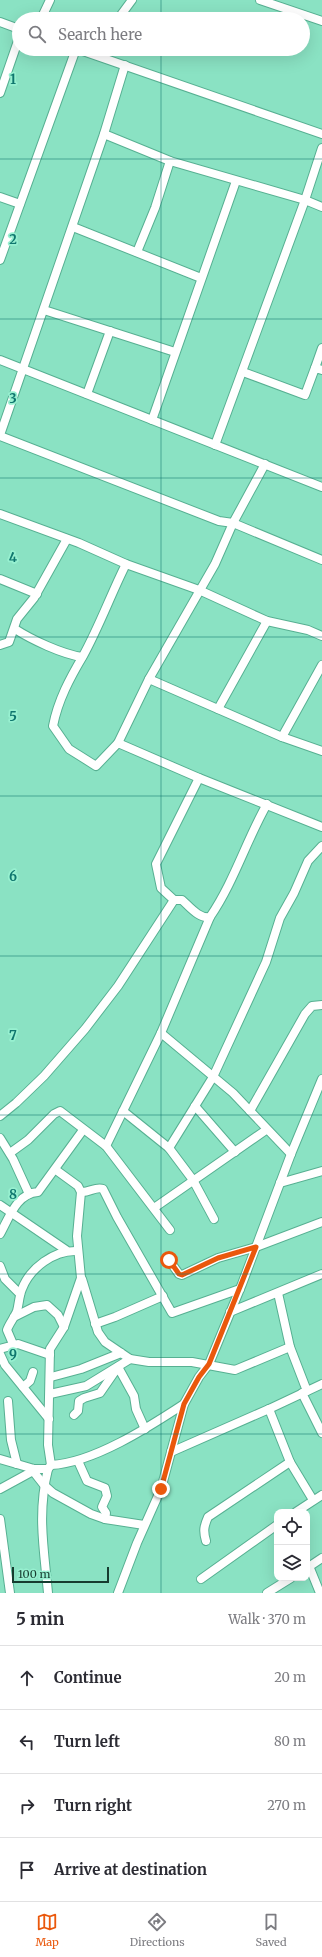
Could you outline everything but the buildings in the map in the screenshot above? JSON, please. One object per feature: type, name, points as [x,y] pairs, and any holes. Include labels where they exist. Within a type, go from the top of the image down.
[{"type":"street","points":[[44,12],[50,0]]},
{"type":"street","points":[[123,12],[132,0]]},
{"type":"street","points":[[260,0],[295,12]]},
{"type":"street","points":[[310,17],[322,21]]},
{"type":"street","points":[[0,22],[12,27]]},
{"type":"street","points":[[0,93],[13,56]]},
{"type":"street","points":[[0,260],[74,56]]},
{"type":"street","points":[[106,56],[125,65],[322,134]]},
{"type":"street","points":[[125,65],[73,227],[0,434],[219,521],[233,523],[322,560]]},
{"type":"street","points":[[104,134],[170,161],[305,200],[322,207]]},
{"type":"street","points":[[215,444],[243,372],[305,200],[322,148]]},
{"type":"street","points":[[137,252],[155,208],[170,161]]},
{"type":"street","points":[[152,420],[236,181]]},
{"type":"street","points":[[0,197],[20,204]]},
{"type":"street","points":[[73,227],[201,278]]},
{"type":"street","points":[[44,310],[176,352]]},
{"type":"street","points":[[87,394],[110,331]]},
{"type":"street","points":[[243,372],[305,395],[319,369],[322,348]]},
{"type":"street","points":[[0,360],[322,487]]},
{"type":"street","points":[[126,564],[82,657],[64,690],[56,711],[53,726],[70,749],[96,766],[118,743],[149,679],[215,564],[233,523],[265,464]]},
{"type":"street","points":[[0,514],[67,539],[126,564],[199,590],[268,621],[308,630],[322,636]]},
{"type":"street","points":[[0,645],[9,642],[15,629],[17,619],[37,594],[67,539]]},
{"type":"street","points":[[0,579],[37,594]]},
{"type":"street","points":[[218,709],[268,621]]},
{"type":"street","points":[[15,629],[33,639],[66,653],[82,657]]},
{"type":"street","points":[[282,736],[322,665]]},
{"type":"street","points":[[149,679],[282,736],[322,751]]},
{"type":"street","points":[[118,743],[199,778],[322,827]]},
{"type":"street","points":[[199,778],[156,864],[161,888],[174,900],[182,900],[200,916],[205,918],[210,917]]},
{"type":"street","points":[[106,1146],[161,1033],[210,917],[223,897],[257,822],[267,804]]},
{"type":"street","points":[[169,1148],[213,1077],[258,975],[266,962],[280,918],[294,893],[308,861],[322,846]]},
{"type":"street","points":[[0,1116],[44,1076],[85,1029],[118,986],[174,900]]},
{"type":"street","points":[[250,1111],[305,1014],[312,1006],[322,1005]]},
{"type":"street","points":[[161,1033],[233,1093],[266,1130],[291,1154]]},
{"type":"street","points":[[118,1593],[144,1525],[161,1489],[184,1404],[199,1377],[209,1364],[322,1079]]},
{"type":"street","points":[[195,1106],[235,1152]]},
{"type":"street","points":[[10,1153],[28,1140],[58,1111],[62,1112],[83,1130],[106,1146],[170,1230]]},
{"type":"street","points":[[123,1111],[169,1148],[193,1180],[214,1219]]},
{"type":"street","points":[[0,1234],[20,1200],[29,1194],[38,1192],[56,1170],[83,1130]]},
{"type":"street","points":[[154,1208],[266,1130]]},
{"type":"street","points":[[0,1138],[10,1153],[29,1194]]},
{"type":"street","points":[[56,1170],[78,1186],[81,1192],[78,1251],[82,1278],[95,1324],[105,1342],[130,1359],[148,1362],[192,1362],[235,1370],[290,1347]]},
{"type":"street","points":[[280,1183],[322,1171]]},
{"type":"street","points":[[81,1192],[88,1193],[98,1188],[103,1189],[116,1217],[170,1310],[175,1313],[203,1301],[240,1289]]},
{"type":"street","points":[[0,1205],[11,1214],[66,1250],[78,1251]]},
{"type":"street","points":[[169,1260],[179,1274],[182,1275],[218,1258],[256,1247],[322,1222]]},
{"type":"street","points":[[13,1344],[7,1330],[17,1311],[20,1294],[26,1280],[35,1269],[66,1250]]},
{"type":"street","points":[[0,1266],[4,1279],[20,1294]]},
{"type":"street","points":[[230,1312],[321,1276]]},
{"type":"street","points":[[48,1593],[41,1508],[44,1486],[50,1467],[48,1445],[51,1377],[50,1349],[64,1327],[82,1278]]},
{"type":"street","points":[[278,1293],[290,1347],[304,1392],[322,1433]]},
{"type":"street","points":[[95,1324],[163,1296]]},
{"type":"street","points":[[14,1316],[34,1307],[47,1305],[58,1315],[64,1327]]},
{"type":"street","points":[[0,1349],[13,1344],[25,1345],[50,1355]]},
{"type":"street","points":[[51,1377],[81,1369],[121,1353]]},
{"type":"street","points":[[0,1354],[2,1364],[49,1419]]},
{"type":"street","points":[[50,1394],[86,1386],[130,1359]]},
{"type":"street","points":[[74,1415],[78,1411],[79,1401],[100,1393],[118,1367]]},
{"type":"street","points":[[118,1367],[134,1396],[136,1409],[145,1429]]},
{"type":"street","points":[[23,1387],[30,1381],[33,1372]]},
{"type":"street","points":[[171,1452],[270,1409],[322,1384]]},
{"type":"street","points":[[8,1401],[11,1440],[17,1464]]},
{"type":"street","points":[[0,1489],[33,1470],[78,1461],[145,1429],[184,1404]]},
{"type":"street","points":[[270,1409],[290,1462],[313,1500]]},
{"type":"street","points":[[0,1459],[33,1470],[44,1486],[63,1499],[106,1519],[144,1525]]},
{"type":"street","points":[[78,1461],[87,1481],[105,1488],[107,1496],[102,1507],[106,1513],[106,1519]]},
{"type":"street","points":[[206,1541],[204,1524],[208,1517],[290,1462]]},
{"type":"street","points":[[300,1509],[322,1494]]},
{"type":"street","points":[[0,1519],[10,1593]]},
{"type":"street","points":[[201,1579],[274,1527]]},
{"type":"street","points":[[310,1566],[322,1558]]},
{"type":"street","points":[[310,1571],[320,1593]]},
{"type":"street","points":[[268,1593],[286,1581]]},
{"type":"route","points":[[161,1489],[184,1404],[199,1377],[209,1364],[256,1247],[218,1258],[182,1275],[179,1274],[178,1270],[169,1260]]}]
